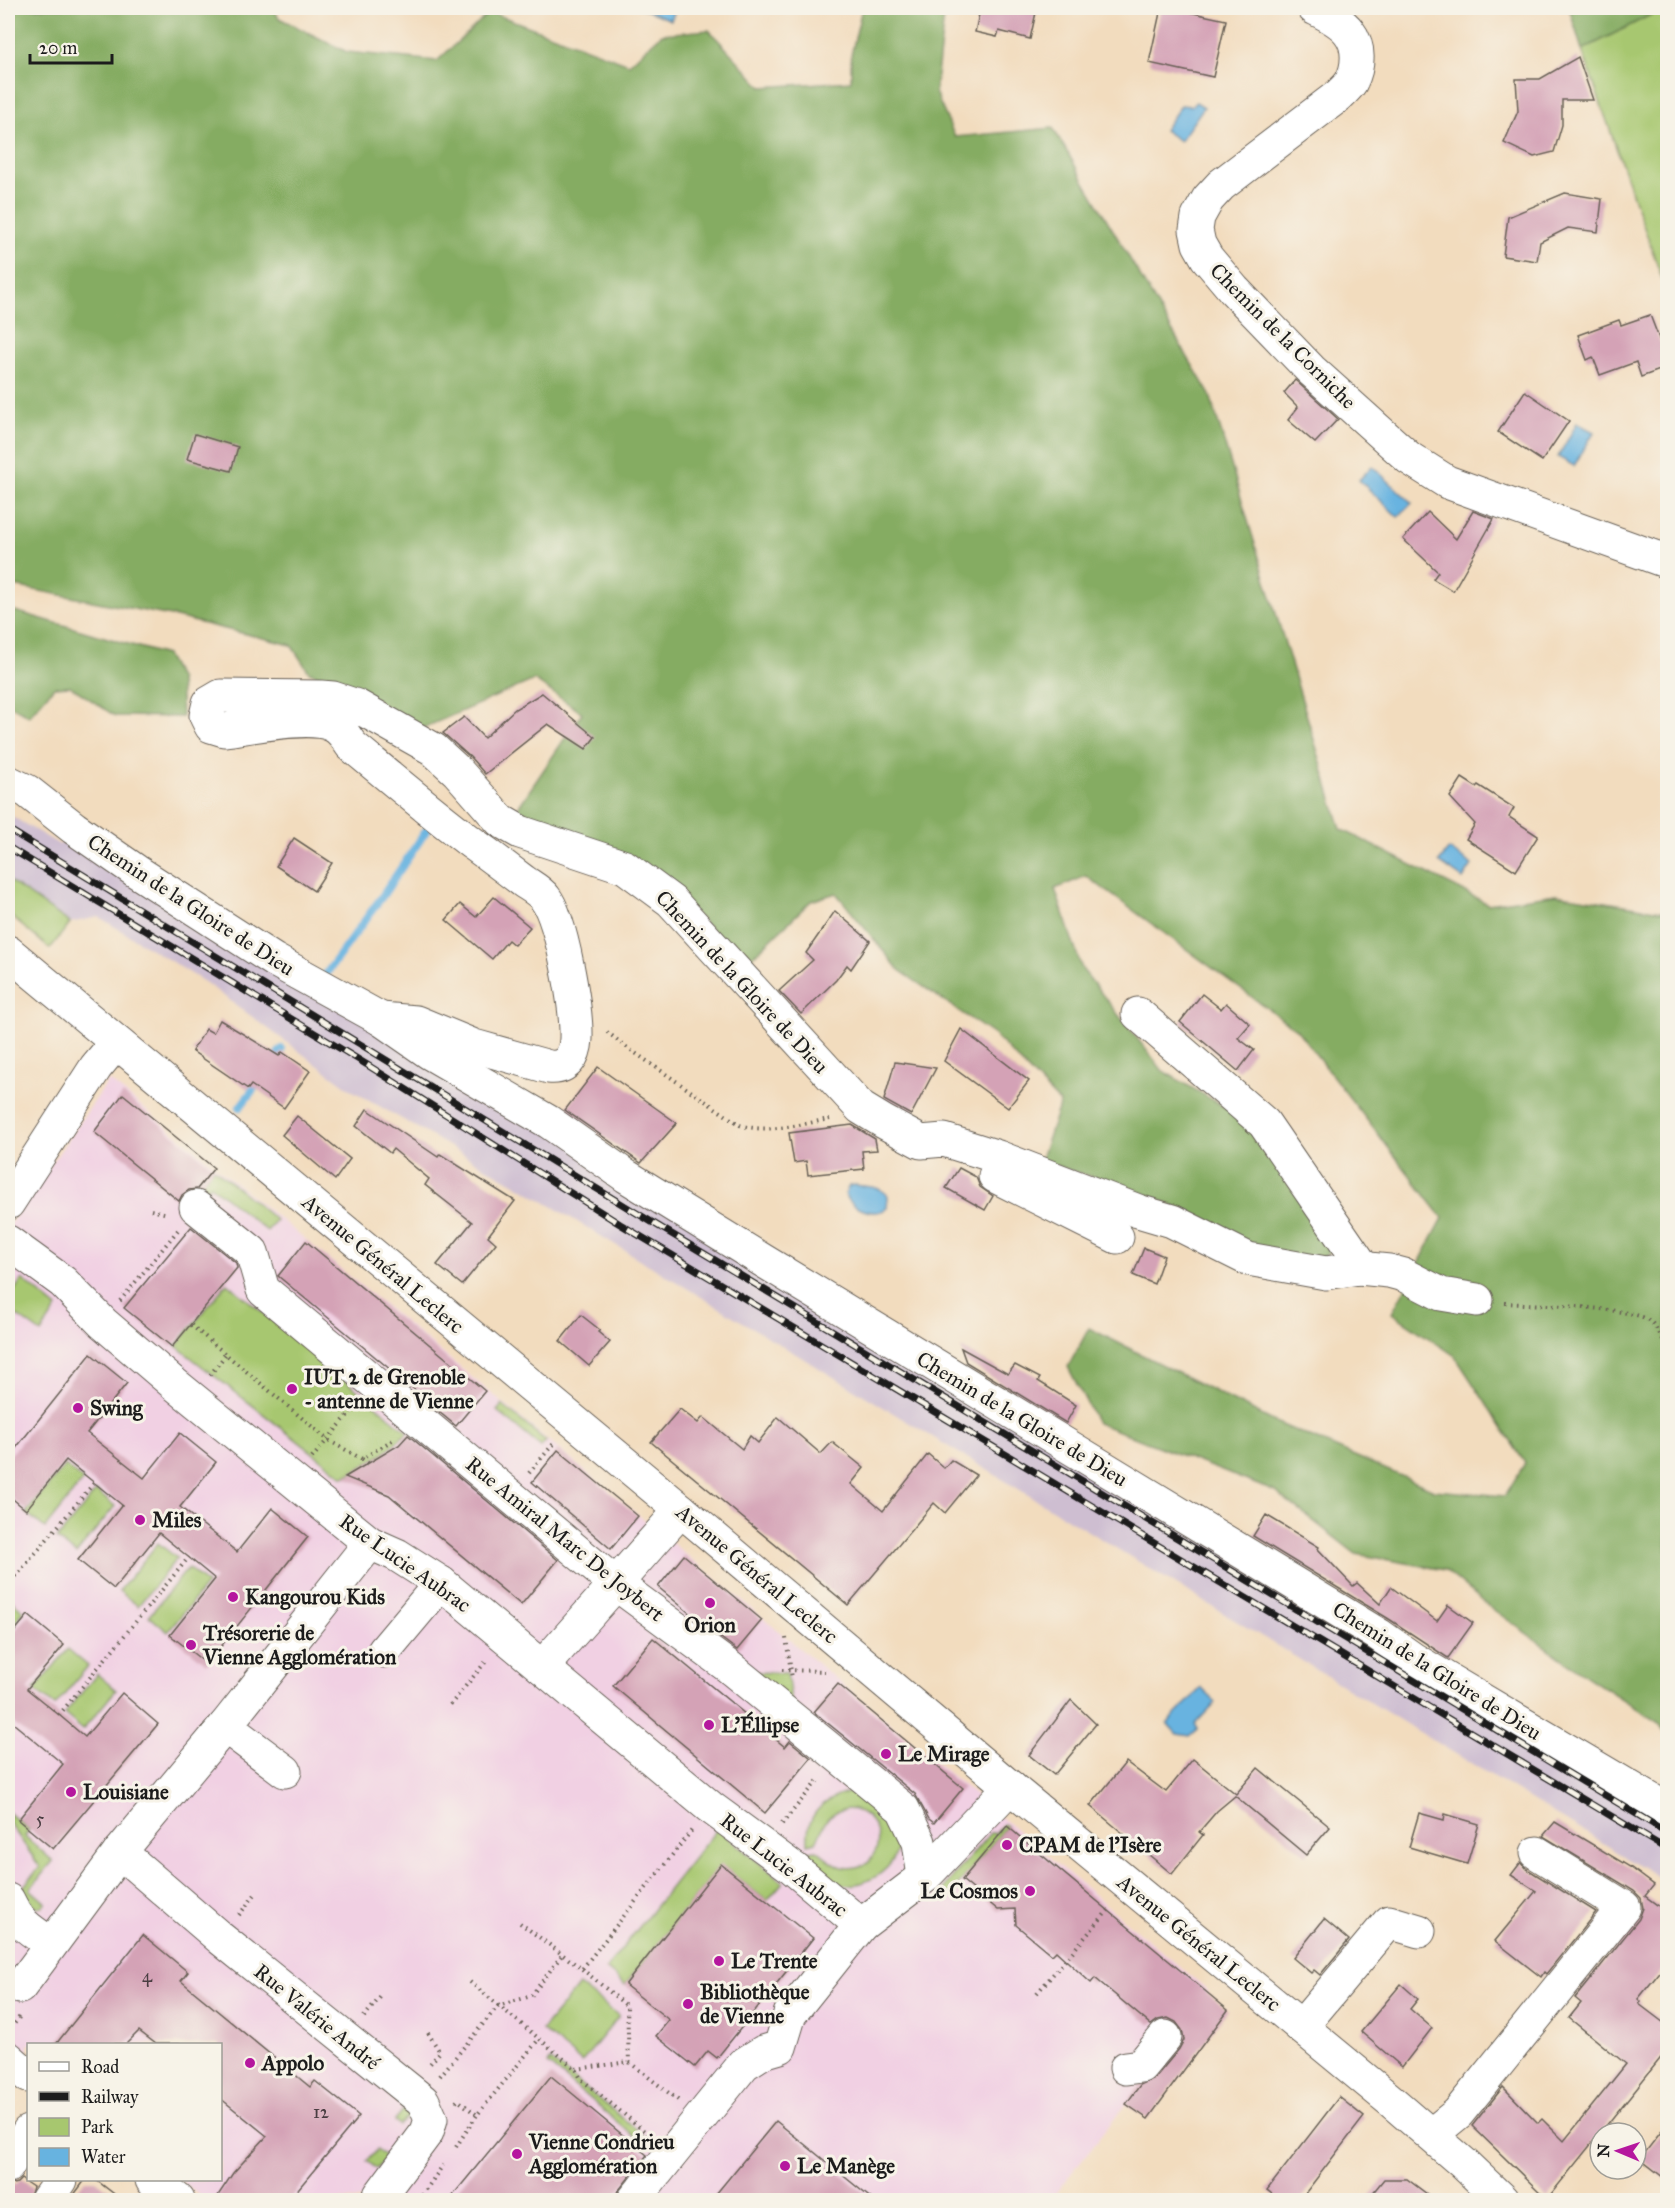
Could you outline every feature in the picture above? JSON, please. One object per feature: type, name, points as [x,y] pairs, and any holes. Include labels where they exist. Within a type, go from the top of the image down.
[{"type":"street","name":"Chemin de la Corniche","points":[[1314,8],[1350,32],[1357,48],[1357,62],[1350,82],[1338,96],[1221,185],[1208,199],[1197,217],[1196,230],[1199,244],[1207,258],[1234,290],[1311,370],[1409,458],[1447,482],[1668,562]]},
{"type":"street","name":"Chemin de la Gloire de Dieu","points":[[381,1019],[416,1022],[474,1047],[557,1068],[566,1064],[575,1050],[576,1036],[573,1004],[556,918],[544,897],[450,826],[351,745],[342,731],[332,724],[308,720],[224,729],[211,726],[206,716],[209,702],[221,696],[333,699],[357,706],[417,738],[433,749],[456,771],[501,820],[520,832],[625,867],[671,901],[861,1108],[921,1142],[944,1140],[998,1157],[1138,1211],[1172,1221],[1248,1259],[1326,1272],[1359,1268],[1404,1275],[1441,1294],[1477,1300]]},
{"type":"street","name":"Chemin de la Gloire de Dieu","points":[[8,782],[27,791],[83,834],[211,921],[274,960],[381,1019],[430,1053],[549,1122],[626,1176],[782,1272],[1379,1635],[1413,1659],[1668,1810]]},
{"type":"street","name":"Avenue Général Leclerc","points":[[8,952],[1431,2135],[1502,2200]]},
{"type":"street","points":[[1138,1014],[1264,1123],[1358,1260],[1359,1268]]},
{"type":"street","points":[[8,1203],[96,1067],[116,1043]]},
{"type":"street","points":[[921,1142],[1117,1237]]},
{"type":"street","name":"Rue Amiral Marc De Joybert","points":[[188,1217],[252,1252],[262,1290],[616,1584],[729,1667],[903,1809],[919,1842],[924,1876]]},
{"type":"street","name":"Rue Lucie Aubrac","points":[[24,1249],[91,1304],[281,1471],[370,1542],[398,1555],[441,1583],[710,1807],[793,1868],[861,1925]]},
{"type":"street","points":[[542,1667],[681,1510]]},
{"type":"street","points":[[20,1987],[120,1852],[225,1726],[370,1542]]},
{"type":"street","points":[[384,1651],[441,1583]]},
{"type":"street","points":[[225,1726],[285,1771]]},
{"type":"street","points":[[643,2197],[672,2153],[744,2064],[763,2052],[780,2047],[790,2014],[861,1925],[924,1876],[1010,1787]]},
{"type":"street","name":"Rue Valérie André","points":[[120,1852],[229,1946],[423,2102],[430,2119]]},
{"type":"street","points":[[1431,2135],[1458,2113],[1624,1907],[1537,1853]]},
{"type":"street","points":[[8,1900],[16,1918],[51,1944]]},
{"type":"street","points":[[1301,2027],[1389,1922],[1419,1931]]},
{"type":"street","points":[[1126,2068],[1141,2066],[1165,2037]]},
{"type":"street","points":[[8,2058],[27,2075]]},
{"type":"street","points":[[387,2200],[380,2195],[427,2132],[430,2119]]},
{"type":"street","points":[[8,2166],[27,2134]]},
{"type":"street","points":[[47,2200],[60,2181]]},
{"type":"street","points":[[153,2181],[178,2200]]},
{"type":"path","points":[[601,1028],[734,1121],[752,1128],[766,1129],[849,1116],[861,1108]]},
{"type":"path","points":[[91,1304],[188,1217]]},
{"type":"path","points":[[1477,1300],[1639,1315],[1651,1321],[1668,1350]]},
{"type":"path","points":[[191,1325],[328,1440],[368,1463]]},
{"type":"path","points":[[222,1360],[226,1354]]},
{"type":"path","points":[[281,1471],[314,1457],[374,1384]]},
{"type":"path","points":[[362,1459],[406,1431],[418,1419]]},
{"type":"path","points":[[511,1496],[572,1420]]},
{"type":"path","points":[[8,1586],[94,1482]]},
{"type":"path","points":[[58,1715],[189,1557]]},
{"type":"path","points":[[797,1723],[786,1637],[803,1613]]},
{"type":"path","points":[[450,1705],[507,1638]]},
{"type":"path","points":[[781,1670],[826,1671]]},
{"type":"path","points":[[763,1848],[837,1757]]},
{"type":"path","points":[[582,1969],[710,1807]]},
{"type":"path","points":[[1037,1993],[1128,1885]]},
{"type":"path","points":[[233,1922],[257,1892]]},
{"type":"path","points":[[520,1923],[627,2006],[630,2062]]},
{"type":"path","points":[[436,2081],[498,2006],[531,1996],[562,1955]]},
{"type":"path","points":[[470,1982],[576,2069],[581,2079],[672,2153]]},
{"type":"path","points":[[430,2119],[449,2110],[458,2100],[477,2115],[539,2039]]},
{"type":"path","points":[[576,2069],[630,2062],[673,2096]]},
{"type":"shaded area","points":[[8,814],[60,845],[68,834],[1667,1818],[1667,1882],[520,1187],[353,1091],[206,983],[99,917],[70,923],[8,880]]},
{"type":"shaded area","points":[[109,1080],[781,1633],[1209,1991],[1126,2104],[1050,2200],[205,2200],[181,2181],[222,2181],[222,2043],[27,2043],[27,2053],[8,2037],[8,1227]]},
{"type":"green space","points":[[8,8],[273,8],[279,18],[347,52],[437,61],[490,12],[629,64],[662,34],[709,30],[762,87],[851,81],[851,55],[862,8],[945,8],[935,92],[955,137],[1053,128],[1210,395],[1341,829],[1488,904],[1556,894],[1667,912],[1667,1736],[1659,1723],[1589,1678],[1491,1608],[1445,1570],[1356,1554],[1276,1492],[1097,1423],[1068,1367],[1089,1328],[1275,1422],[1434,1490],[1505,1496],[1525,1463],[1455,1356],[1392,1313],[1443,1218],[1297,1030],[1086,876],[1055,889],[1082,969],[1163,1071],[1237,1114],[1270,1143],[1332,1249],[1313,1267],[1244,1243],[1160,1200],[1126,1187],[1040,1161],[1060,1103],[994,1035],[899,970],[836,893],[811,901],[745,964],[663,881],[513,815],[582,713],[534,680],[421,729],[348,687],[309,672],[291,645],[176,617],[8,585]]},
{"type":"green space","points":[[1569,8],[1667,8],[1668,11],[1662,9],[1582,50]]},
{"type":"green space","points":[[1662,9],[1667,11],[1667,293],[1582,50]]},
{"type":"green space","points":[[8,609],[166,655],[180,680],[182,717],[115,716],[70,686],[54,687],[29,716],[8,704]]},
{"type":"green space","points":[[8,880],[70,923],[50,949],[8,914]]},
{"type":"green space","points":[[214,1168],[276,1220],[267,1231],[210,1185],[197,1200],[183,1205]]},
{"type":"green space","points":[[22,1279],[57,1308],[41,1333],[16,1315],[8,1326],[8,1300]]},
{"type":"green space","points":[[227,1283],[408,1432],[383,1454],[344,1477],[176,1346]]},
{"type":"green space","points":[[502,1405],[546,1441],[541,1447],[497,1411]]},
{"type":"green space","points":[[65,1465],[83,1480],[45,1528],[26,1513]]},
{"type":"green space","points":[[96,1491],[115,1506],[76,1554],[57,1539]]},
{"type":"green space","points":[[158,1543],[177,1558],[138,1606],[119,1591]]},
{"type":"green space","points":[[188,1568],[207,1584],[168,1632],[149,1616]]},
{"type":"green space","points":[[8,1598],[24,1611],[8,1632]]},
{"type":"green space","points":[[68,1649],[88,1666],[55,1706],[34,1690]]},
{"type":"green space","points":[[747,1672],[787,1673],[793,1713]]},
{"type":"green space","points":[[97,1674],[116,1690],[83,1730],[64,1714]]},
{"type":"green space","points":[[851,1792],[867,1798],[890,1818],[894,1823],[898,1839],[896,1854],[887,1867],[874,1877],[859,1883],[844,1884],[829,1880],[816,1868],[809,1851],[817,1850],[835,1864],[846,1868],[868,1863],[877,1847],[878,1837],[870,1820],[864,1814],[847,1809],[838,1811],[829,1817],[816,1842],[808,1844],[808,1833],[813,1816],[818,1809],[832,1799]]},
{"type":"green space","points":[[8,1812],[29,1830],[25,1836],[53,1861],[30,1889],[46,1903],[41,1907],[36,1908],[31,1904],[23,1887],[40,1867],[8,1821]]},
{"type":"green space","points":[[1004,1824],[1007,1826],[945,1901],[942,1894],[946,1885],[990,1833],[996,1833]]},
{"type":"green space","points":[[717,1829],[783,1882],[767,1901],[721,1865],[625,1985],[606,1969]]},
{"type":"green space","points":[[579,1985],[619,2016],[582,2062],[542,2030]]},
{"type":"green space","points":[[550,2060],[651,2141],[647,2147],[548,2064]]},
{"type":"green space","points":[[407,2106],[416,2115],[411,2128],[377,2169],[367,2161],[377,2149],[386,2157],[412,2123],[407,2118],[399,2125],[394,2121]]},
{"type":"water","points":[[641,8],[676,8],[671,20]]},
{"type":"water","points":[[1196,102],[1204,107],[1180,141],[1164,130],[1181,105],[1191,106]]},
{"type":"water","points":[[1577,423],[1594,432],[1574,466],[1558,457]]},
{"type":"water","points":[[1372,466],[1412,503],[1398,517],[1359,480]]},
{"type":"water","points":[[1449,849],[1472,865],[1463,879],[1439,862]]},
{"type":"water","points":[[849,1186],[873,1187],[885,1192],[888,1196],[887,1208],[870,1212],[852,1204],[845,1194]]},
{"type":"water","points":[[1201,1688],[1216,1702],[1195,1724],[1198,1729],[1190,1736],[1177,1734],[1167,1723]]},
{"type":"building","points":[[993,8],[1037,8],[1030,39],[999,31],[997,37],[975,32],[980,10],[992,13]]},
{"type":"building","points":[[1161,8],[1226,20],[1213,77],[1149,63]]},
{"type":"building","points":[[1578,57],[1593,100],[1562,100],[1562,125],[1554,152],[1534,157],[1504,143],[1518,111],[1516,79],[1540,79]]},
{"type":"building","points":[[1565,193],[1602,199],[1598,232],[1568,228],[1540,242],[1537,261],[1503,256],[1508,217]]},
{"type":"building","points":[[1650,315],[1668,367],[1641,377],[1636,362],[1600,375],[1593,357],[1587,360],[1578,335],[1619,320],[1621,325]]},
{"type":"building","points":[[1295,380],[1338,419],[1315,443],[1288,420],[1298,407],[1284,393]]},
{"type":"building","points":[[1525,391],[1569,421],[1542,461],[1498,432]]},
{"type":"building","points":[[195,434],[238,447],[231,471],[187,459]]},
{"type":"building","points":[[1473,511],[1494,519],[1453,591],[1433,579],[1438,572],[1403,539],[1428,512],[1456,539]]},
{"type":"building","points":[[542,693],[595,737],[586,749],[548,724],[485,774],[443,733],[464,717],[484,738],[515,709]]},
{"type":"building","points":[[1462,778],[1476,787],[1478,785],[1514,808],[1509,817],[1538,836],[1516,871],[1466,839],[1475,824],[1450,797]]},
{"type":"building","points":[[294,838],[332,863],[314,891],[276,866]]},
{"type":"building","points":[[494,897],[530,927],[514,945],[508,940],[492,959],[446,920],[460,904],[476,917]]},
{"type":"building","points":[[835,911],[870,941],[851,969],[847,965],[836,980],[801,1014],[779,991],[813,960],[806,953]]},
{"type":"building","points":[[1202,994],[1221,1009],[1226,1003],[1250,1024],[1238,1038],[1254,1050],[1238,1071],[1180,1022]]},
{"type":"building","points":[[220,1020],[279,1056],[282,1052],[310,1071],[284,1108],[251,1085],[248,1089],[192,1051],[206,1029],[213,1033]]},
{"type":"building","points":[[961,1029],[1029,1081],[1008,1108],[944,1061]]},
{"type":"building","points":[[895,1062],[936,1068],[911,1115],[884,1100]]},
{"type":"building","points":[[598,1067],[677,1123],[641,1163],[565,1110]]},
{"type":"building","points":[[123,1094],[214,1168],[197,1189],[189,1190],[182,1195],[179,1201],[94,1132]]},
{"type":"building","points":[[367,1109],[438,1157],[440,1154],[515,1201],[488,1236],[496,1243],[462,1285],[437,1265],[472,1222],[425,1185],[429,1179],[393,1149],[390,1153],[356,1126]]},
{"type":"building","points":[[297,1116],[350,1159],[335,1180],[282,1135]]},
{"type":"building","points":[[852,1125],[875,1139],[877,1150],[862,1151],[864,1169],[808,1175],[806,1161],[794,1163],[789,1133]]},
{"type":"building","points":[[959,1168],[976,1177],[980,1187],[993,1196],[985,1210],[946,1188]]},
{"type":"building","points":[[191,1227],[236,1263],[237,1268],[172,1347],[124,1308]]},
{"type":"building","points":[[306,1241],[485,1391],[456,1426],[278,1276]]},
{"type":"building","points":[[1144,1248],[1164,1256],[1154,1284],[1133,1275]]},
{"type":"building","points":[[581,1315],[600,1330],[598,1332],[610,1342],[589,1366],[560,1341]]},
{"type":"building","points":[[961,1348],[1008,1374],[1015,1365],[1040,1378],[1038,1381],[1076,1405],[1066,1423],[966,1362]]},
{"type":"building","points":[[91,1354],[127,1383],[87,1433],[144,1478],[180,1433],[216,1462],[180,1507],[237,1552],[272,1508],[308,1537],[207,1664],[170,1635],[215,1579],[159,1533],[114,1589],[78,1560],[122,1505],[66,1460],[26,1510],[8,1495],[8,1458]]},
{"type":"building","points":[[680,1409],[698,1423],[703,1417],[742,1449],[750,1436],[758,1443],[778,1417],[821,1454],[832,1442],[864,1468],[851,1484],[883,1511],[928,1454],[944,1468],[951,1460],[976,1475],[945,1513],[934,1503],[848,1605],[651,1442]]},
{"type":"building","points":[[408,1435],[558,1560],[521,1605],[389,1495],[345,1477],[399,1445]]},
{"type":"building","points":[[558,1450],[638,1516],[611,1549],[532,1482]]},
{"type":"building","points":[[1266,1515],[1319,1547],[1318,1549],[1353,1586],[1357,1583],[1380,1604],[1391,1587],[1437,1621],[1448,1605],[1473,1623],[1448,1658],[1253,1536]]},
{"type":"building","name":"Orion","points":[[684,1555],[762,1620],[737,1650],[658,1587]]},
{"type":"building","name":"Louisiane","points":[[28,1615],[64,1645],[27,1689],[85,1737],[122,1693],[158,1724],[53,1849],[18,1820],[63,1764],[8,1719],[8,1639]]},
{"type":"building","name":"L'Éllipse","points":[[653,1638],[785,1747],[790,1741],[811,1758],[765,1813],[613,1686]]},
{"type":"building","name":"Le Mirage","points":[[838,1684],[963,1788],[934,1823],[929,1819],[915,1794],[814,1712]]},
{"type":"building","points":[[1071,1700],[1096,1724],[1054,1775],[1029,1755]]},
{"type":"building","points":[[1193,1759],[1236,1794],[1258,1768],[1330,1827],[1306,1855],[1235,1796],[1217,1811],[1199,1832],[1203,1835],[1172,1874],[1090,1806],[1126,1762],[1166,1792]]},
{"type":"building","points":[[1419,1813],[1444,1820],[1445,1814],[1479,1824],[1467,1864],[1409,1847]]},
{"type":"building","points":[[1555,1822],[1630,1867],[1654,1885],[1645,1896],[1668,1913],[1668,1962],[1638,1999],[1641,2002],[1639,2004],[1668,2026],[1668,2049],[1610,2121],[1588,2121],[1588,2148],[1547,2199],[1472,2126],[1503,2087],[1538,2123],[1542,2119],[1564,2141],[1626,2064],[1569,2018],[1581,2003],[1575,1998],[1639,1919],[1643,1908],[1641,1898],[1634,1891],[1543,1836]]},
{"type":"building","points":[[1007,1826],[1228,2010],[1148,2119],[1126,2104],[1140,2085],[1155,2078],[1179,2049],[1184,2040],[1182,2030],[1176,2022],[1168,2018],[1158,2020],[1151,2025],[1095,1978],[1091,1983],[1056,1951],[1052,1955],[1016,1925],[1015,1909],[998,1910],[962,1880]]},
{"type":"building","points":[[1521,1862],[1527,1869],[1596,1912],[1546,1974],[1544,1972],[1541,1977],[1495,1941],[1536,1891],[1511,1875]]},
{"type":"building","name":"Le Trente","points":[[721,1864],[813,1938],[717,2058],[708,2051],[695,2067],[656,2036],[669,2020],[625,1985]]},
{"type":"building","points":[[1324,1919],[1349,1940],[1320,1975],[1314,1970],[1311,1973],[1293,1958]]},
{"type":"building","name":"Appolo","points":[[143,1935],[188,1972],[181,1981],[310,2087],[315,2081],[359,2116],[289,2200],[215,2200],[233,2173],[267,2136],[222,2100],[222,2043],[155,2043],[139,2031],[127,2043],[57,2043]]},
{"type":"building","points":[[1401,1984],[1418,1999],[1410,2009],[1432,2028],[1402,2067],[1361,2032]]},
{"type":"building","points":[[551,2076],[647,2155],[611,2200],[449,2200]]},
{"type":"building","points":[[1339,2097],[1364,2117],[1300,2200],[1280,2200],[1267,2190]]},
{"type":"building","name":"Le Manège","points":[[776,2121],[873,2200],[711,2200]]},
{"type":"building","points":[[1668,2123],[1668,2181],[1648,2165],[1648,2149]]},
{"type":"building","points":[[21,2179],[33,2187],[29,2200],[8,2200],[8,2185],[17,2183]]},
{"type":"building","points":[[1384,2179],[1407,2179],[1435,2200],[1367,2200]]},
{"type":"building","points":[[84,2181],[97,2181],[122,2200],[70,2200]]},
{"type":"waterway","points":[[323,978],[432,822]]},
{"type":"waterway","points":[[271,1063],[282,1049]]},
{"type":"waterway","points":[[240,1107],[261,1079]]},
{"type":"railway","points":[[8,829],[635,1212],[1668,1833]]},
{"type":"railway","points":[[8,847],[369,1066],[620,1224],[1668,1850]]},
{"type":"place","name":"IUT 2 de Grenoble - antenne de Vienne","points":[[292,1389]]},
{"type":"place","name":"Swing","points":[[78,1408]]},
{"type":"place","name":"Miles","points":[[140,1520]]},
{"type":"place","name":"Kangourou Kids","points":[[233,1597]]},
{"type":"place","name":"Orion","points":[[710,1603]]},
{"type":"place","name":"Trésorerie de Vienne Agglomération","points":[[191,1645]]},
{"type":"place","name":"L'Éllipse","points":[[709,1725]]},
{"type":"place","name":"Le Mirage","points":[[886,1754]]},
{"type":"place","name":"Louisiane","points":[[71,1792]]},
{"type":"place","name":"CPAM de l'Isère","points":[[1007,1845]]},
{"type":"place","name":"Le Cosmos","points":[[1030,1891]]},
{"type":"place","name":"Le Trente","points":[[719,1961]]},
{"type":"place","name":"Bibliothèque de Vienne","points":[[688,2004]]},
{"type":"place","name":"Appolo","points":[[250,2063]]},
{"type":"place","name":"Vienne Condrieu Agglomération","points":[[517,2154]]},
{"type":"place","name":"Le Manège","points":[[785,2166]]}]
